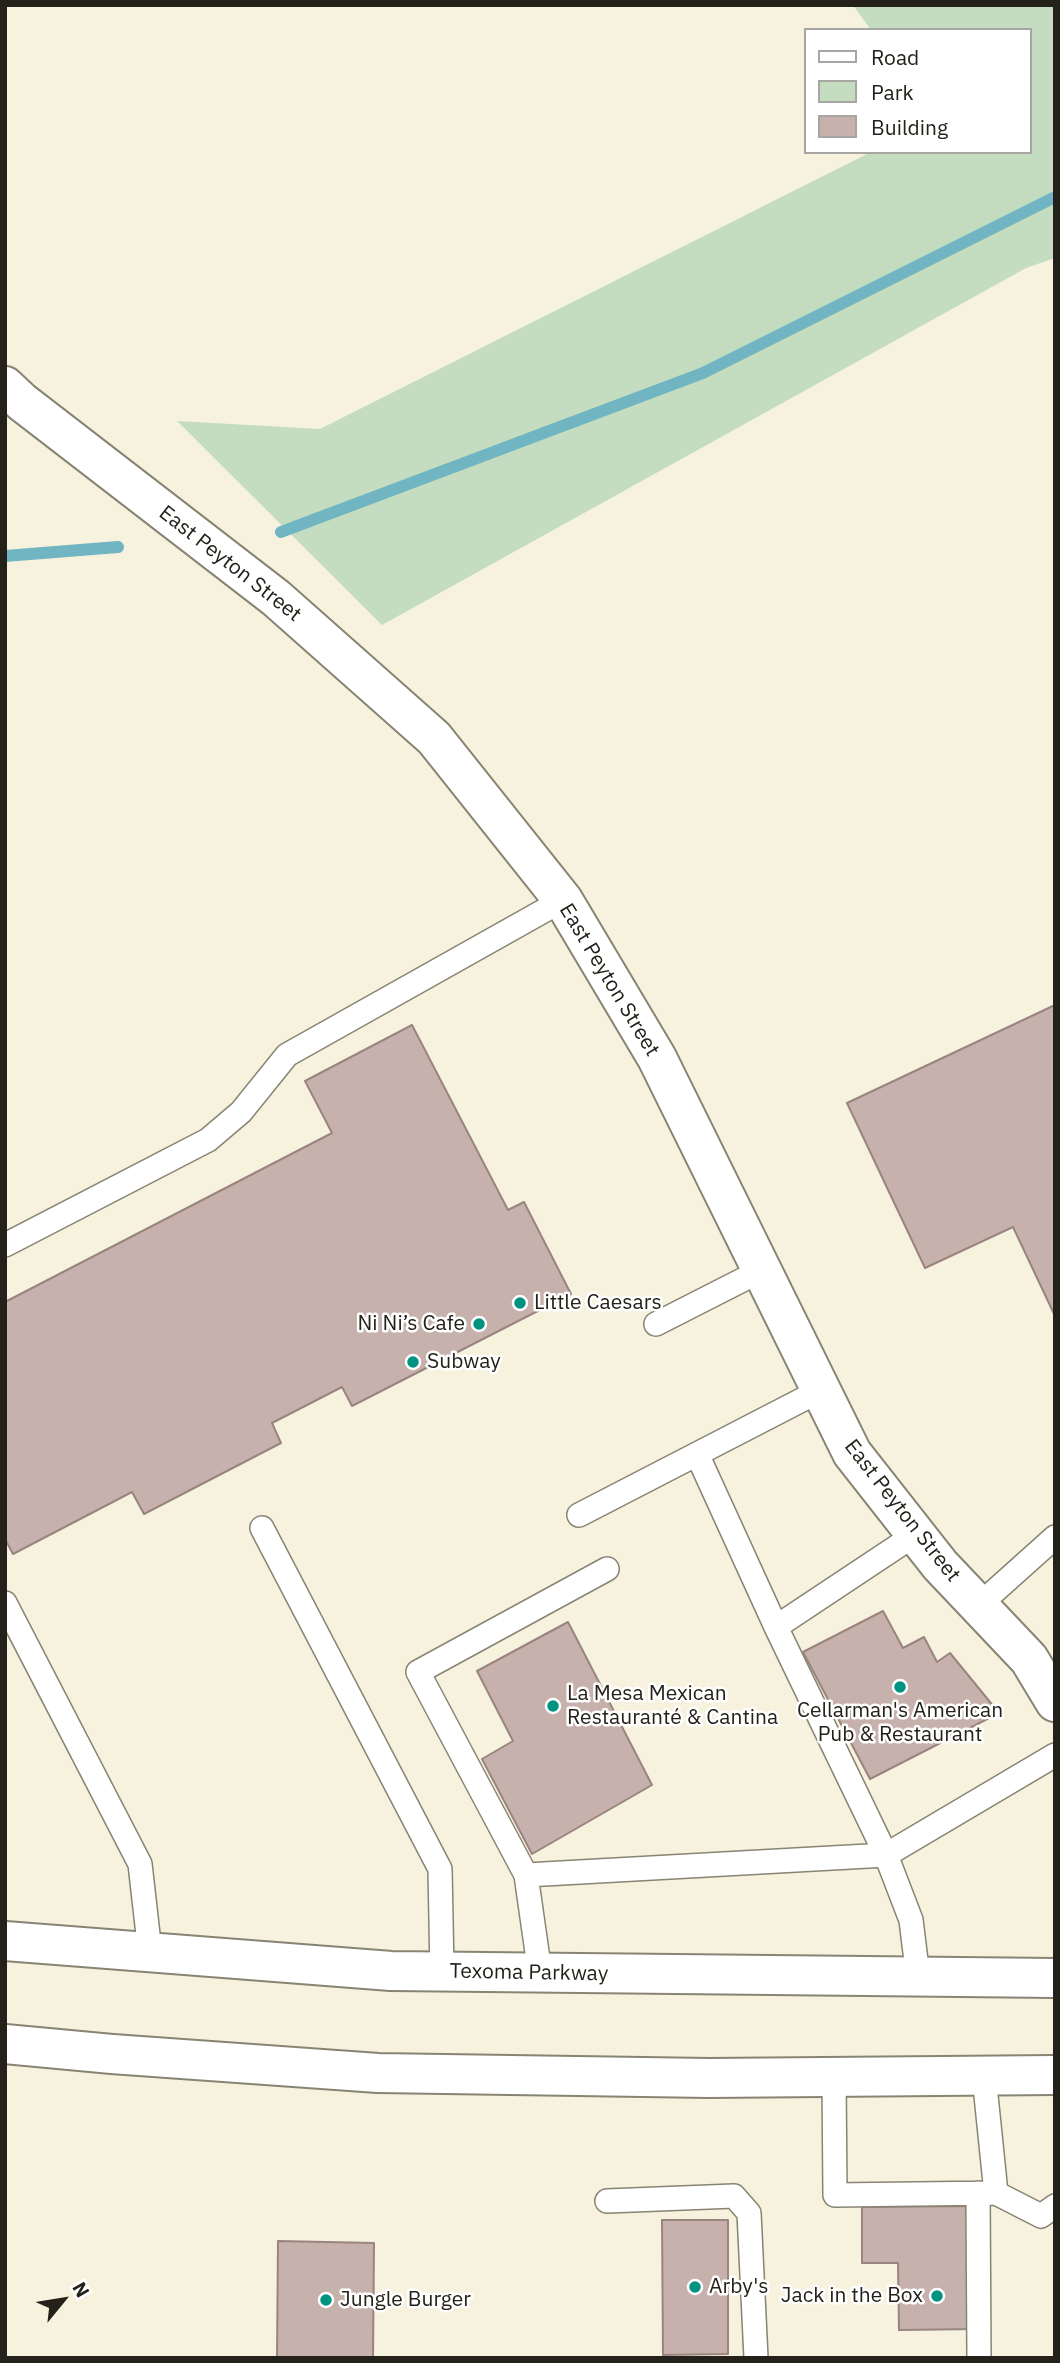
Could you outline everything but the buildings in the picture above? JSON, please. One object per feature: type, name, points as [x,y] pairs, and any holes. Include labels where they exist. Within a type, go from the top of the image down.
[{"type":"main road","name":"East Peyton Street","points":[[5,386],[22,402],[276,598],[434,738],[563,900],[657,1058],[852,1453],[940,1565],[1028,1658],[1055,1702]]},
{"type":"main road","name":"Texoma Parkway","points":[[5,1941],[391,1971],[1055,1978]]},
{"type":"main road","points":[[5,2044],[378,2073],[709,2078],[1055,2076]]},
{"type":"lane","points":[[5,1245],[208,1140],[241,1112],[287,1055],[563,900]]},
{"type":"lane","points":[[656,1324],[762,1270]]},
{"type":"lane","points":[[579,1516],[821,1390]]},
{"type":"lane","points":[[697,1454],[776,1627],[886,1855],[911,1920],[918,1977]]},
{"type":"lane","points":[[262,1528],[440,1870],[442,1972]]},
{"type":"lane","points":[[776,1627],[916,1534]]},
{"type":"lane","points":[[978,1606],[1055,1537]]},
{"type":"lane","points":[[540,1973],[526,1875],[418,1672],[607,1569]]},
{"type":"lane","points":[[5,1603],[140,1864],[150,1952]]},
{"type":"lane","points":[[526,1875],[886,1855],[1055,1755]]},
{"type":"lane","points":[[979,2358],[987,2193],[984,2076]]},
{"type":"lane","points":[[834,2077],[835,2195],[987,2193],[1041,2216],[1055,2206]]},
{"type":"lane","points":[[607,2201],[734,2196],[749,2213],[756,2358]]},
{"type":"green space","points":[[853,5],[1055,5],[1055,258],[1026,268],[382,625],[177,421],[320,429],[867,154],[1032,154],[1032,28],[870,28]]},
{"type":"waterway","points":[[281,532],[703,373],[1053,198]]},
{"type":"waterway","points":[[5,556],[118,547]]},
{"type":"place","name":"Little Caesars","points":[[520,1303]]},
{"type":"place","name":"Ni Ni’s Cafe","points":[[479,1324]]},
{"type":"place","name":"Subway","points":[[413,1362]]},
{"type":"place","name":"Cellarman's American Pub & Restaurant","points":[[900,1687]]},
{"type":"place","name":"La Mesa Mexican Restauranté & Cantina","points":[[553,1706]]},
{"type":"place","name":"Arby's","points":[[695,2287]]},
{"type":"place","name":"Jack in the Box","points":[[937,2296]]},
{"type":"place","name":"Jungle Burger","points":[[326,2300]]}]
